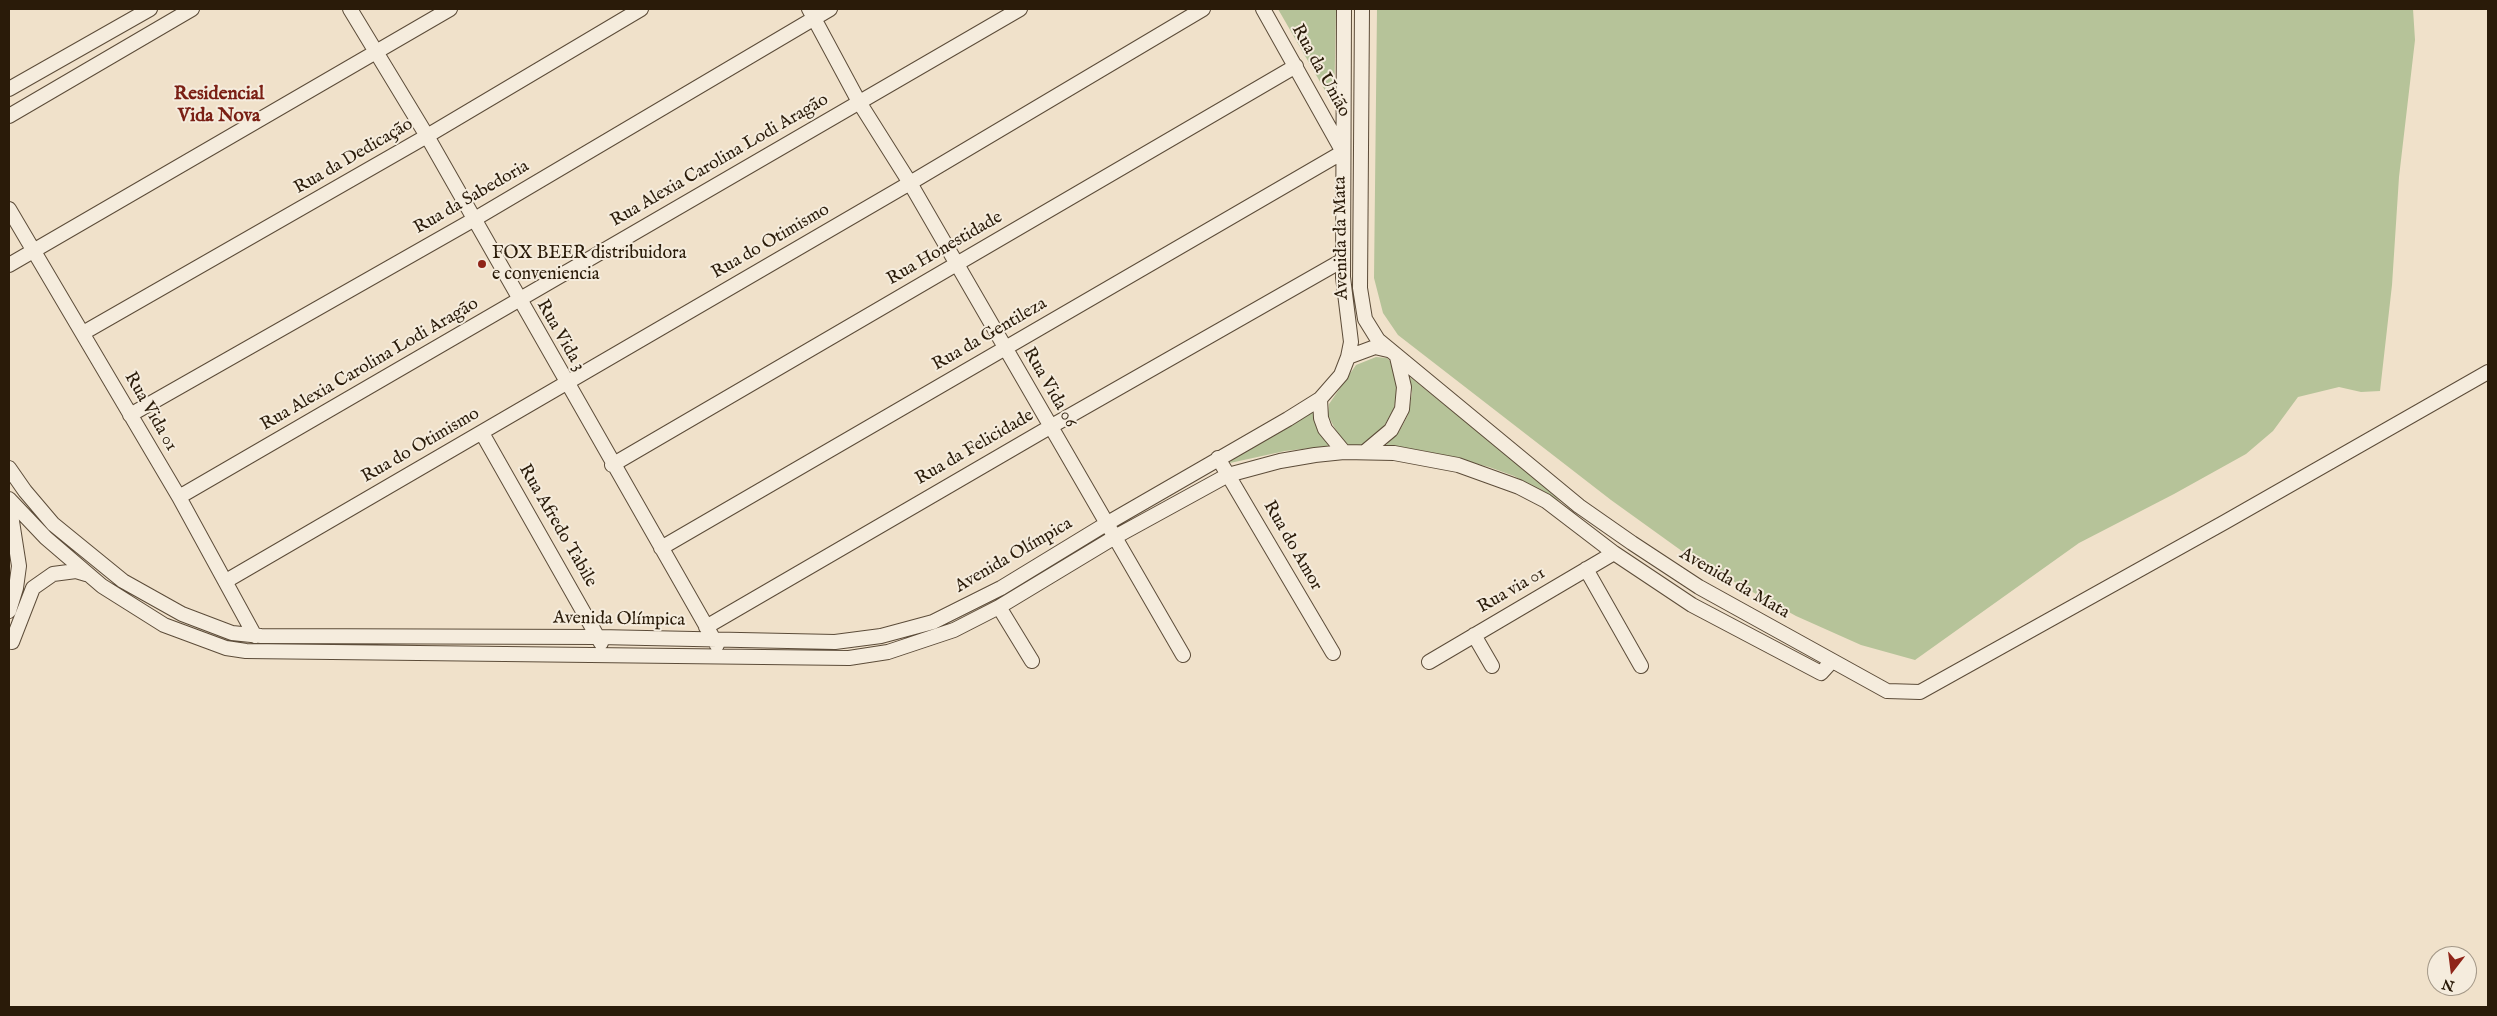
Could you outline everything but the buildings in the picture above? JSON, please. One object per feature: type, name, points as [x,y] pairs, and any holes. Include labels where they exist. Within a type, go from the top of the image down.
[{"type":"street","points":[[9,89],[150,9]]},
{"type":"street","points":[[9,116],[192,9]]},
{"type":"street","name":"Rua Vida 3","points":[[350,9],[374,52],[427,136],[518,301],[723,657]]},
{"type":"street","points":[[9,265],[450,9]]},
{"type":"street","name":"Rua da Dedicação","points":[[83,333],[427,136],[640,9]]},
{"type":"street","name":"Rua da Sabedoria","points":[[130,415],[473,220],[812,13],[830,9]]},
{"type":"street","name":"Rua Alexia Carolina Lodi Aragão","points":[[179,497],[1020,9]]},
{"type":"street","name":"Rua do Otimismo","points":[[226,581],[910,184],[1203,9]]},
{"type":"street","name":"Rua da União","points":[[1263,9],[1296,66],[1341,153]]},
{"type":"street","name":"Avenida da Mata","points":[[1239,446],[1320,399],[1341,375],[1348,357],[1351,336],[1343,260],[1341,153],[1344,9]]},
{"type":"street","name":"Avenida da Mata","points":[[1253,468],[1294,458],[1366,451],[1425,458],[1458,466],[1519,487],[1546,501],[1614,553],[1692,605],[1821,673],[1832,661],[1698,587],[1579,506],[1378,340],[1365,319],[1360,288],[1362,9]]},
{"type":"street","name":"Rua Vida 06","points":[[812,13],[859,102],[910,184],[1106,524],[1184,655]]},
{"type":"street","name":"Rua Honestidade","points":[[612,465],[1296,66]]},
{"type":"street","name":"Rua da Gentileza","points":[[661,548],[1341,153]]},
{"type":"street","name":"Rua Vida 01","points":[[9,209],[179,497],[256,636]]},
{"type":"street","name":"Rua da Felicidade","points":[[706,627],[1050,427],[1343,260]]},
{"type":"street","points":[[1348,357],[1375,347],[1393,353],[1404,387],[1402,408],[1391,430],[1366,451]]},
{"type":"street","points":[[1832,661],[1887,691],[1920,692],[2234,518],[2488,372]]},
{"type":"street","points":[[1320,399],[1319,409],[1323,424],[1332,439],[1344,452]]},
{"type":"street","name":"Rua Afredo Tabile","points":[[482,433],[599,637],[606,655]]},
{"type":"street","name":"Avenida Olímpica","points":[[9,468],[25,491],[53,524],[123,581],[159,602],[210,626],[232,633],[256,636],[599,637],[835,642],[906,631],[933,622],[1001,588],[1239,446]]},
{"type":"street","name":"Rua do Amor","points":[[1218,458],[1333,653]]},
{"type":"street","name":"Avenida Olímpica","points":[[9,500],[46,538],[86,574],[133,607],[164,625],[226,648],[246,651],[849,658],[888,652],[941,636],[999,607],[1115,537],[1228,475],[1253,468]]},
{"type":"street","name":"Avenida Olímpica","points":[[9,500],[19,566],[16,588],[9,611]]},
{"type":"street","name":"Rua via 01","points":[[1429,662],[1614,553]]},
{"type":"street","points":[[1586,569],[1641,666]]},
{"type":"street","points":[[10,641],[32,588],[52,574],[76,571],[86,574]]},
{"type":"street","points":[[999,607],[1032,660]]},
{"type":"street","points":[[1474,635],[1492,666]]},
{"type":"green space","points":[[1278,9],[1336,9],[1334,106]]},
{"type":"green space","points":[[1377,9],[2413,9],[2415,40],[2399,177],[2392,285],[2380,391],[2361,392],[2339,387],[2298,397],[2273,431],[2246,454],[2079,543],[1915,660],[1861,645],[1796,616],[1693,559],[1611,500],[1398,335],[1383,313],[1374,278]]},
{"type":"green space","points":[[1376,357],[1387,358],[1391,362],[1398,386],[1394,408],[1382,430],[1368,442],[1357,446],[1349,445],[1342,441],[1328,415],[1329,404],[1356,365]]},
{"type":"green space","points":[[1410,377],[1524,469],[1561,502],[1514,476],[1489,467],[1425,451],[1386,445],[1399,432],[1408,415],[1412,393]]},
{"type":"green space","points":[[1313,411],[1318,429],[1329,446],[1285,451],[1230,463],[1231,460]]},
{"type":"place","name":"FOX BEER distribuidora e conveniencia","points":[[482,264]]},
{"type":"district","name":"Residencial Vida Nova","points":[[219,106]]}]
